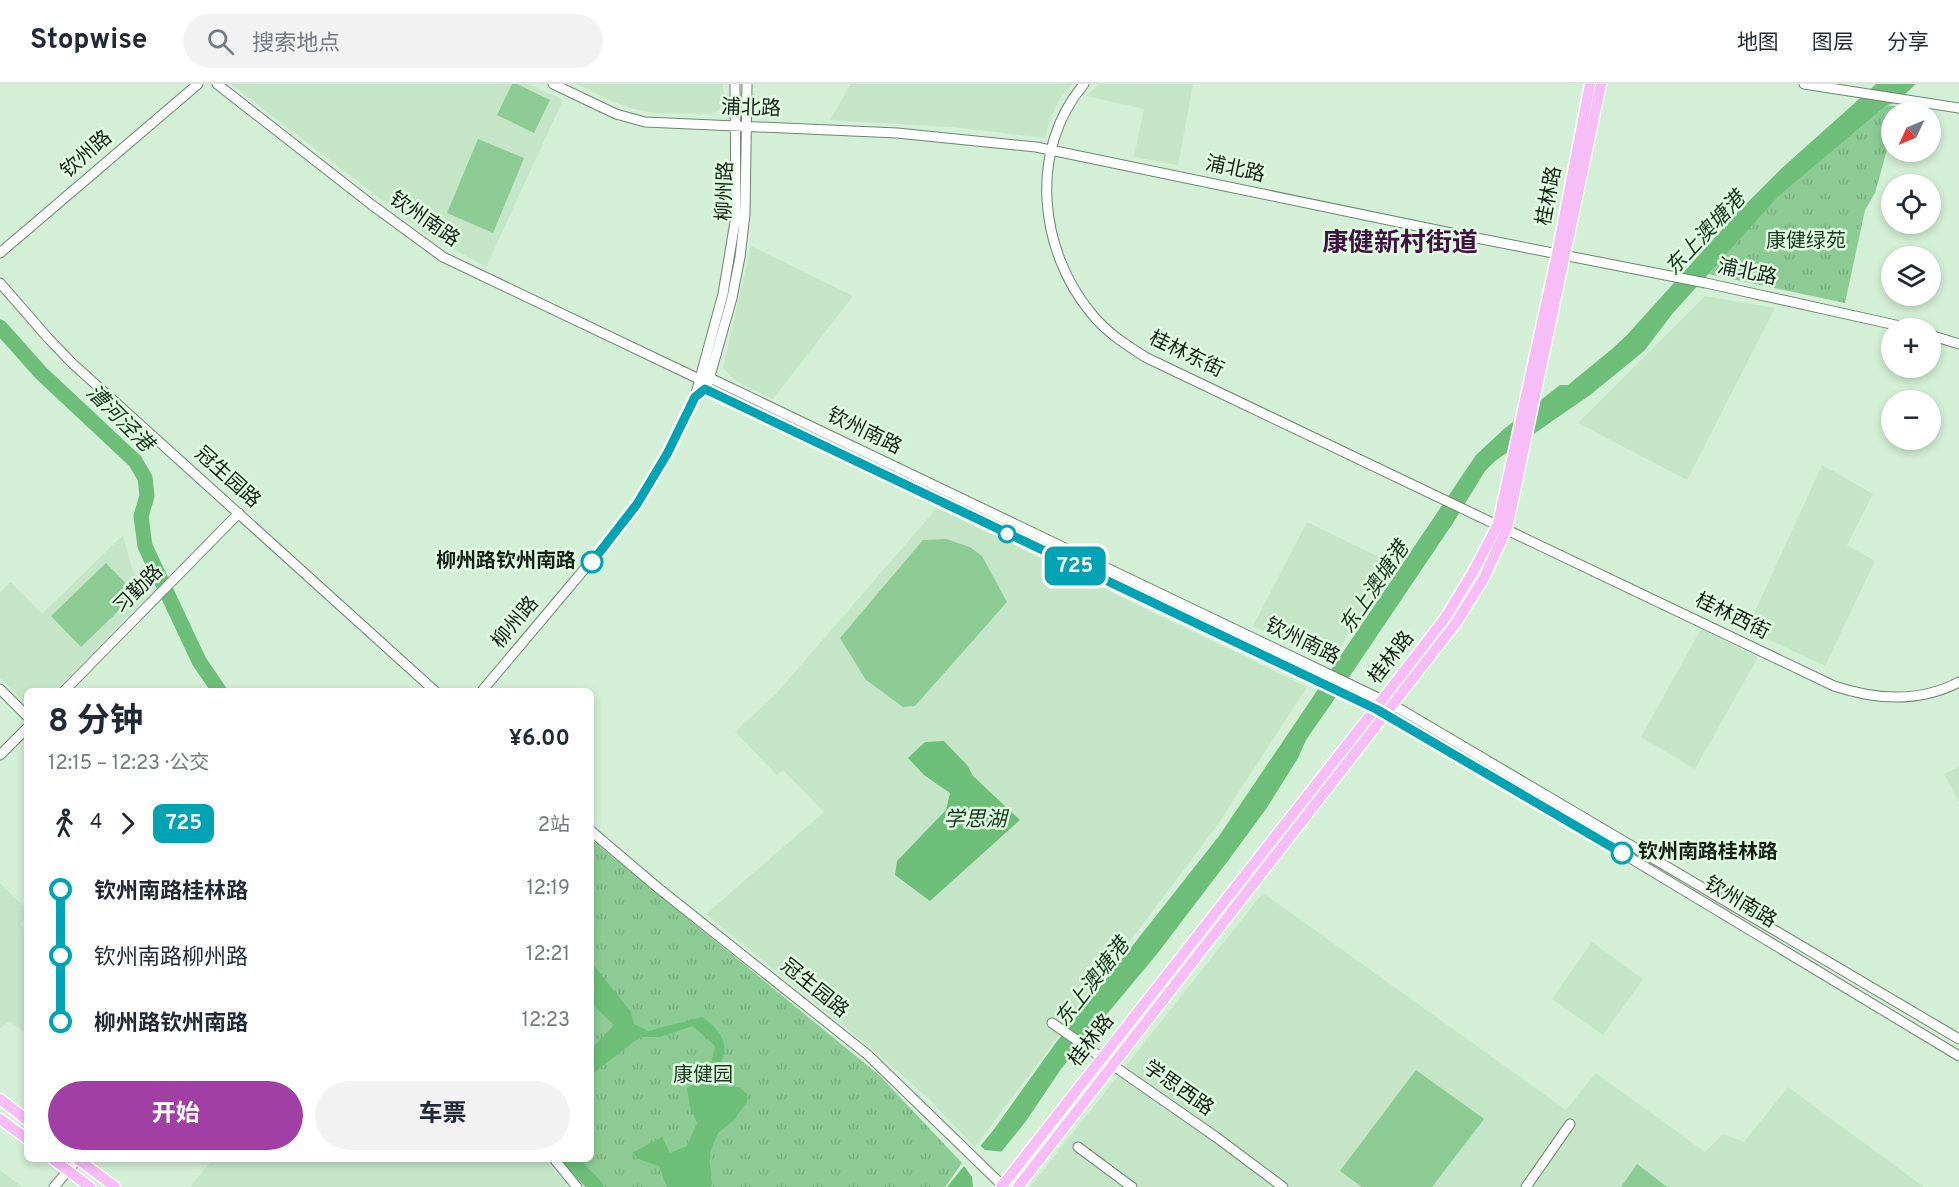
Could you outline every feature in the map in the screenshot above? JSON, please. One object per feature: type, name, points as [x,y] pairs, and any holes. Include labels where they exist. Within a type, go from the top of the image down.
[{"type":"main road","name":"桂林路","points":[[1002,1186],[1381,708],[1393,705],[1456,623],[1484,578],[1524,449],[1538,387],[1590,84]]},
{"type":"main road","name":"桂林路","points":[[1018,1187],[1113,1066],[1381,708],[1445,618],[1502,526],[1512,457],[1601,84]]},
{"type":"main road","points":[[0,1099],[24,1118]]},
{"type":"main road","points":[[0,1119],[24,1137]]},
{"type":"main road","points":[[57,1162],[90,1187]]},
{"type":"main road","points":[[81,1162],[115,1187]]},
{"type":"street","name":"钦州路","points":[[0,253],[198,84]]},
{"type":"street","name":"钦州南路","points":[[216,84],[443,257],[699,379]]},
{"type":"street","name":"浦北路","points":[[554,84],[630,119],[658,123],[897,133],[1051,150],[1706,283],[1881,322]]},
{"type":"street","name":"柳州路","points":[[484,688],[610,540],[630,513],[662,462],[695,397],[723,294],[736,216],[735,84]]},
{"type":"street","name":"柳州路","points":[[695,397],[705,389],[710,378],[732,298],[740,257],[745,214],[747,84]]},
{"type":"street","name":"桂林东街","points":[[1084,84],[1064,115],[1051,150],[1046,193],[1050,228],[1059,260],[1074,289],[1092,315],[1116,338],[1145,357],[1502,526]]},
{"type":"street","points":[[1804,84],[1959,108]]},
{"type":"street","name":"冠生园路","points":[[0,284],[59,350],[432,688]]},
{"type":"street","points":[[1941,338],[1959,344]]},
{"type":"street","name":"钦州南路","points":[[710,378],[1348,684],[1381,708],[1959,1056]]},
{"type":"street","points":[[705,389],[699,379],[710,378]]},
{"type":"street","name":"钦州南路","points":[[705,389],[1344,695],[1381,708]]},
{"type":"street","name":"习勤路","points":[[67,688],[239,513]]},
{"type":"street","name":"桂林西街","points":[[1502,526],[1834,686],[1856,693],[1896,698],[1916,697],[1959,682]]},
{"type":"street","points":[[0,689],[24,713]]},
{"type":"street","name":"钦州南路","points":[[1393,705],[1959,1040]]},
{"type":"street","points":[[0,755],[24,731]]},
{"type":"street","name":"冠生园路","points":[[594,834],[868,1055],[1002,1186]]},
{"type":"street","name":"学思西路","points":[[1055,1026],[1216,1137],[1283,1187]]},
{"type":"street","points":[[1526,1187],[1570,1124]]},
{"type":"street","points":[[1078,1147],[1132,1187]]},
{"type":"street","points":[[54,1187],[76,1162]]},
{"type":"street","points":[[557,1162],[577,1187]]},
{"type":"shaded area","points":[[231,84],[530,84],[563,100],[486,267],[425,233]]},
{"type":"shaded area","points":[[577,84],[723,84],[724,100],[719,110],[712,114],[656,113],[633,109]]},
{"type":"shaded area","points":[[851,84],[1072,84],[1059,100],[1045,138],[951,127],[830,120]]},
{"type":"shaded area","points":[[1099,84],[1193,84],[1178,165],[1134,157],[1144,109],[1086,96]]},
{"type":"shaded area","points":[[751,246],[853,296],[773,399],[736,381],[723,368]]},
{"type":"shaded area","points":[[1705,296],[1775,308],[1687,480],[1578,423]]},
{"type":"shaded area","points":[[1822,465],[1873,494],[1847,545],[1875,561],[1825,666],[1747,629]]},
{"type":"shaded area","points":[[937,508],[1307,687],[1216,827],[975,1147],[927,1097],[871,1048],[706,914],[824,812],[783,770],[777,775],[735,732],[775,695]]},
{"type":"shaded area","points":[[1307,522],[1389,562],[1332,663],[1253,626]]},
{"type":"shaded area","points":[[123,535],[132,569],[147,596],[58,688],[24,688],[24,702],[0,678],[0,592],[11,582],[42,614]]},
{"type":"shaded area","points":[[1701,629],[1758,657],[1695,769],[1641,737]]},
{"type":"shaded area","points":[[1959,767],[1959,802],[1944,774]]},
{"type":"shaded area","points":[[0,883],[24,907],[24,920],[20,924],[24,929],[24,1032],[9,1021],[0,1029]]},
{"type":"shaded area","points":[[1263,893],[1566,1110],[1596,1073],[1705,1152],[1723,1134],[1744,1142],[1788,1087],[1924,1187],[1030,1187]]},
{"type":"shaded area","points":[[1592,942],[1643,979],[1603,1035],[1552,999]]},
{"type":"shaded area","points":[[210,1162],[547,1162],[565,1182],[566,1187],[190,1187]]},
{"type":"shaded area","points":[[0,1170],[22,1187],[0,1187]]},
{"type":"green space","points":[[512,84],[517,84],[550,100],[534,133],[497,115]]},
{"type":"green space","name":"康健绿苑","points":[[1881,110],[1881,162],[1884,162],[1875,193],[1865,210],[1845,303],[1708,274],[1778,197]]},
{"type":"green space","points":[[478,139],[524,158],[493,233],[447,213]]},
{"type":"green space","points":[[946,539],[970,547],[982,556],[1007,602],[915,706],[903,707],[866,680],[840,638],[923,540]]},
{"type":"green space","points":[[106,563],[136,594],[81,647],[51,616]]},
{"type":"green space","name":"康健园","points":[[594,841],[879,1075],[962,1163],[945,1187],[596,1187],[572,1162],[594,1162]]},
{"type":"green space","points":[[1416,1070],[1484,1119],[1432,1187],[1362,1187],[1340,1171]]},
{"type":"green space","points":[[1637,1164],[1667,1187],[1621,1187]]},
{"type":"water","points":[[1876,84],[1916,84],[1896,102],[1881,102],[1881,110],[1778,197],[1673,313],[1644,351],[1590,395],[1495,461],[1485,471],[1453,523],[1306,740],[1298,758],[1266,809],[1230,858],[1157,954],[1061,1069],[1026,1121],[973,1187],[947,1187],[995,1128],[1055,1044],[1219,836],[1476,455],[1504,429],[1560,385],[1568,385],[1627,335],[1738,212],[1782,168]]},
{"type":"water","name":"学思湖","points":[[944,741],[967,765],[973,776],[1020,820],[930,901],[895,875],[897,861],[946,810],[950,793],[924,775],[908,758],[925,742]]},
{"type":"water","points":[[594,966],[631,1012],[634,1024],[648,1031],[702,1017],[721,1036],[724,1054],[709,1082],[717,1086],[739,1087],[748,1095],[747,1102],[734,1120],[718,1133],[709,1155],[712,1184],[710,1187],[667,1187],[659,1166],[641,1160],[632,1153],[662,1137],[670,1153],[687,1146],[697,1123],[690,1107],[687,1088],[704,1076],[712,1060],[715,1046],[693,1026],[660,1037],[640,1037],[594,1073],[594,1046],[614,1025],[594,1006]]},
{"type":"pier","points":[[978,1143],[985,1150],[1005,1152],[977,1187],[973,1187],[972,1177],[962,1163]]},
{"type":"waterway","name":"漕河泾港","points":[[0,327],[41,373],[135,461],[145,478],[147,496],[141,516],[145,546],[199,661],[217,688]]},
{"type":"waterway","name":"漕河泾港","points":[[572,1162],[596,1187]]},
{"type":"bus line","name":"725","points":[[592,562],[648,488],[695,397],[705,389],[1386,714],[1622,853]]},
{"type":"place","name":"柳州路钦州南路","points":[[592,562]]},
{"type":"place","name":"钦州南路桂林路","points":[[1622,853]]},
{"type":"district","name":"康健新村街道","points":[[1400,244]]},
{"type":"water label","name":"东上澳塘港","points":[[1706,234]]},
{"type":"water label","name":"东上澳塘港","points":[[1375,588]]},
{"type":"water label","name":"东上澳塘港","points":[[1093,983]]}]
